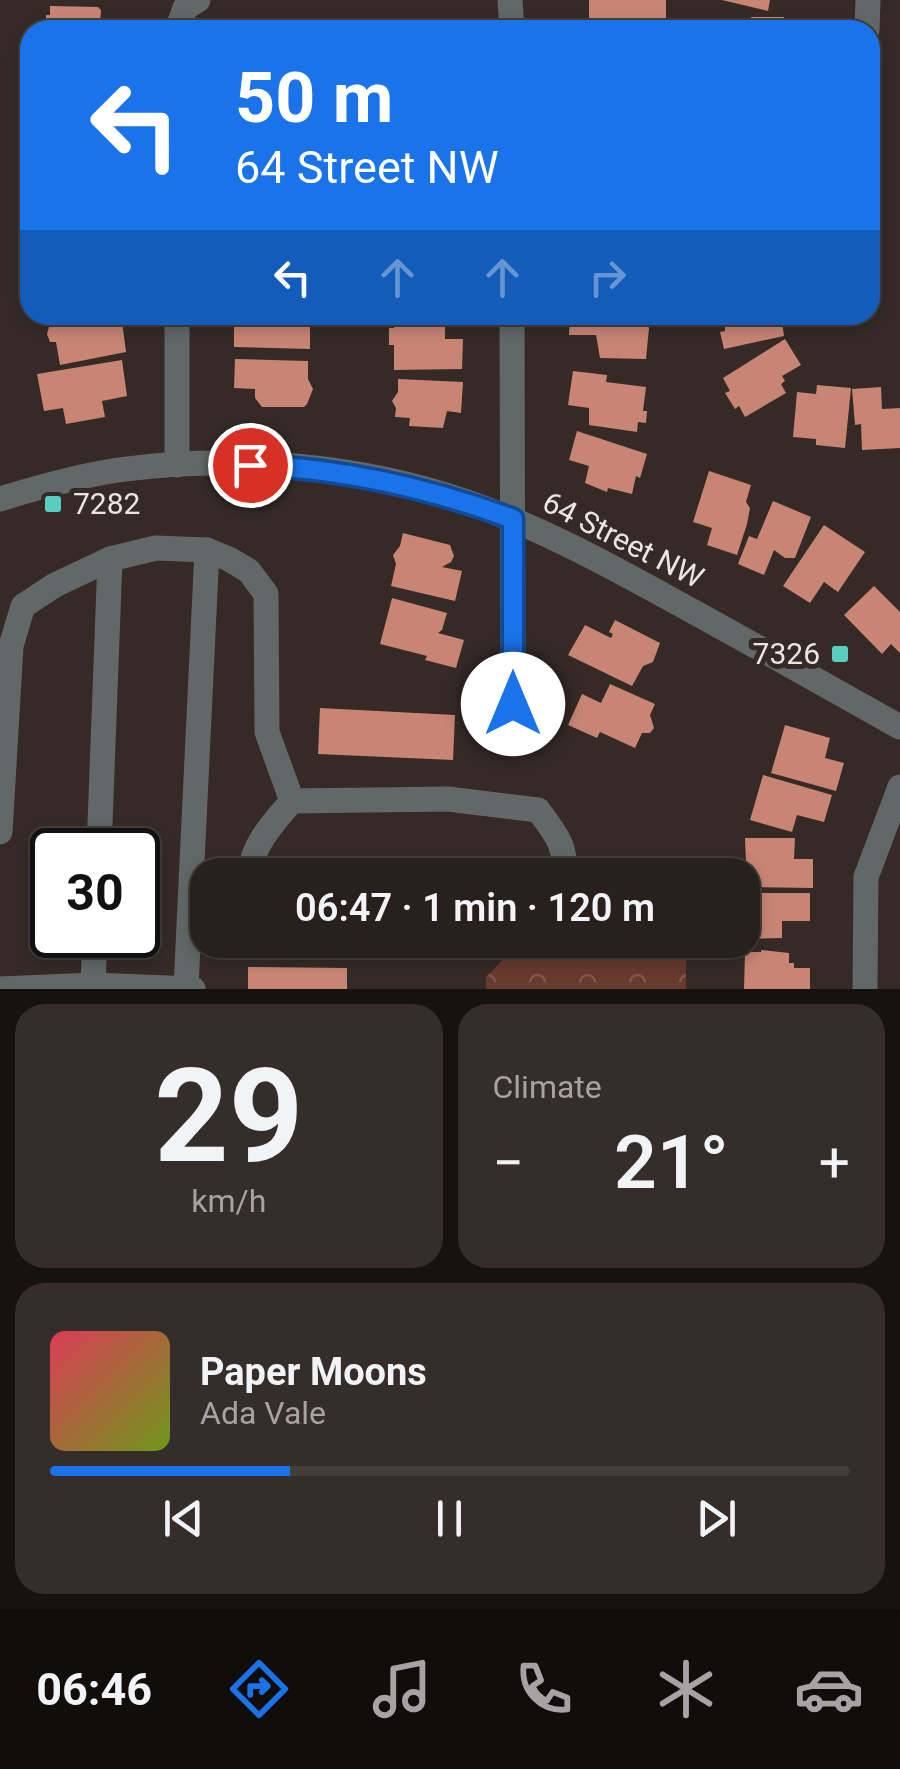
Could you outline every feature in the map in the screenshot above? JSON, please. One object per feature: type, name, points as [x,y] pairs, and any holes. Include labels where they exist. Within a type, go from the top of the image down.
[{"type":"street","points":[[177,325],[177,465]]},
{"type":"street","points":[[512,325],[513,704]]},
{"type":"street","name":"64 Street NW","points":[[0,499],[80,477],[177,465],[308,466],[425,489],[513,519],[579,548],[900,726]]},
{"type":"street","points":[[0,832],[11,646],[23,606],[55,585],[110,559],[156,548],[207,550],[248,571],[266,594],[267,732],[292,802]]},
{"type":"street","points":[[200,858],[207,550]]},
{"type":"street","points":[[99,828],[110,559]]},
{"type":"street","points":[[865,989],[866,877],[900,787]]},
{"type":"street","points":[[252,858],[264,834],[292,802],[448,799],[538,810],[561,840],[563,858]]},
{"type":"street","points":[[93,985],[94,958]]},
{"type":"street","points":[[0,989],[93,985],[190,988],[193,958]]},
{"type":"green space","points":[[504,958],[686,958],[686,989],[486,989],[486,977]]},
{"type":"building","points":[[589,0],[666,0],[666,20],[589,20]]},
{"type":"building","points":[[722,0],[770,0],[768,11]]},
{"type":"building","points":[[50,6],[101,10],[100,20],[46,20],[46,15],[50,15]]},
{"type":"building","points":[[751,17],[784,17],[784,20]]},
{"type":"building","points":[[123,325],[126,352],[60,365],[56,342],[50,342],[47,334],[49,327]]},
{"type":"building","points":[[234,325],[310,325],[310,349],[234,347]]},
{"type":"building","points":[[445,325],[445,339],[463,339],[462,369],[394,370],[389,328]]},
{"type":"building","points":[[570,325],[647,325],[646,359],[600,358],[596,335],[569,335]]},
{"type":"building","points":[[725,325],[782,325],[784,336],[724,349],[720,332],[725,331]]},
{"type":"building","points":[[785,339],[801,365],[782,376],[786,393],[745,417],[725,393],[730,391],[723,378]]},
{"type":"building","points":[[235,359],[308,361],[308,379],[313,389],[307,404],[262,407],[255,398],[255,389],[234,388]]},
{"type":"building","points":[[122,360],[127,396],[102,401],[105,417],[66,424],[63,408],[44,411],[37,374]]},
{"type":"building","points":[[573,371],[607,375],[606,382],[646,387],[646,423],[638,422],[637,432],[589,425],[589,408],[568,405]]},
{"type":"building","points":[[398,379],[463,382],[461,413],[447,411],[443,428],[409,426],[410,418],[395,417],[392,401],[398,392]]},
{"type":"building","points":[[817,385],[851,388],[845,448],[816,445],[816,439],[793,437],[797,392],[816,394]]},
{"type":"building","points":[[881,387],[882,409],[900,408],[900,448],[862,450],[861,424],[855,425],[852,389]]},
{"type":"building","points":[[577,431],[647,454],[632,494],[608,488],[607,492],[585,483],[589,466],[569,460]]},
{"type":"building","points":[[709,471],[751,485],[746,502],[750,508],[747,524],[737,555],[707,545],[712,528],[693,522]]},
{"type":"building","points":[[773,501],[811,517],[795,558],[785,558],[774,550],[764,575],[738,564],[749,536],[757,539]]},
{"type":"building","points":[[824,525],[865,552],[838,592],[824,582],[810,603],[783,586]]},
{"type":"building","points":[[403,533],[450,545],[454,556],[442,567],[462,571],[455,601],[391,586],[396,564],[393,555]]},
{"type":"building","points":[[874,586],[900,612],[900,653],[891,644],[882,654],[844,615]]},
{"type":"building","points":[[392,598],[447,613],[438,633],[464,640],[456,668],[380,644]]},
{"type":"building","points":[[615,620],[660,643],[653,662],[643,666],[632,686],[568,655],[585,625],[611,638],[613,634],[609,632]]},
{"type":"building","points":[[610,684],[655,704],[650,715],[654,728],[650,733],[642,733],[635,748],[600,732],[597,738],[568,725],[582,694],[601,703]]},
{"type":"building","points":[[320,708],[455,715],[453,760],[318,754]]},
{"type":"building","points":[[785,725],[830,738],[825,758],[844,763],[836,791],[771,773]]},
{"type":"building","points":[[763,775],[832,795],[824,822],[797,815],[792,832],[750,820]]},
{"type":"building","points":[[745,838],[795,838],[794,859],[813,859],[813,888],[760,887],[760,858],[746,858]]},
{"type":"building","points":[[760,893],[810,893],[810,921],[782,921],[782,938],[760,939]]},
{"type":"building","points":[[761,952],[789,953],[789,963],[794,963],[794,968],[810,968],[810,989],[744,989],[745,958],[760,958]]},
{"type":"building","points":[[248,967],[347,968],[347,989],[248,989]]},
{"type":"place","name":"7282","points":[[53,504]]},
{"type":"place","name":"7326","points":[[840,654]]},
{"type":"route","points":[[250,465],[308,466],[372,477],[425,489],[513,519],[513,704]]}]
